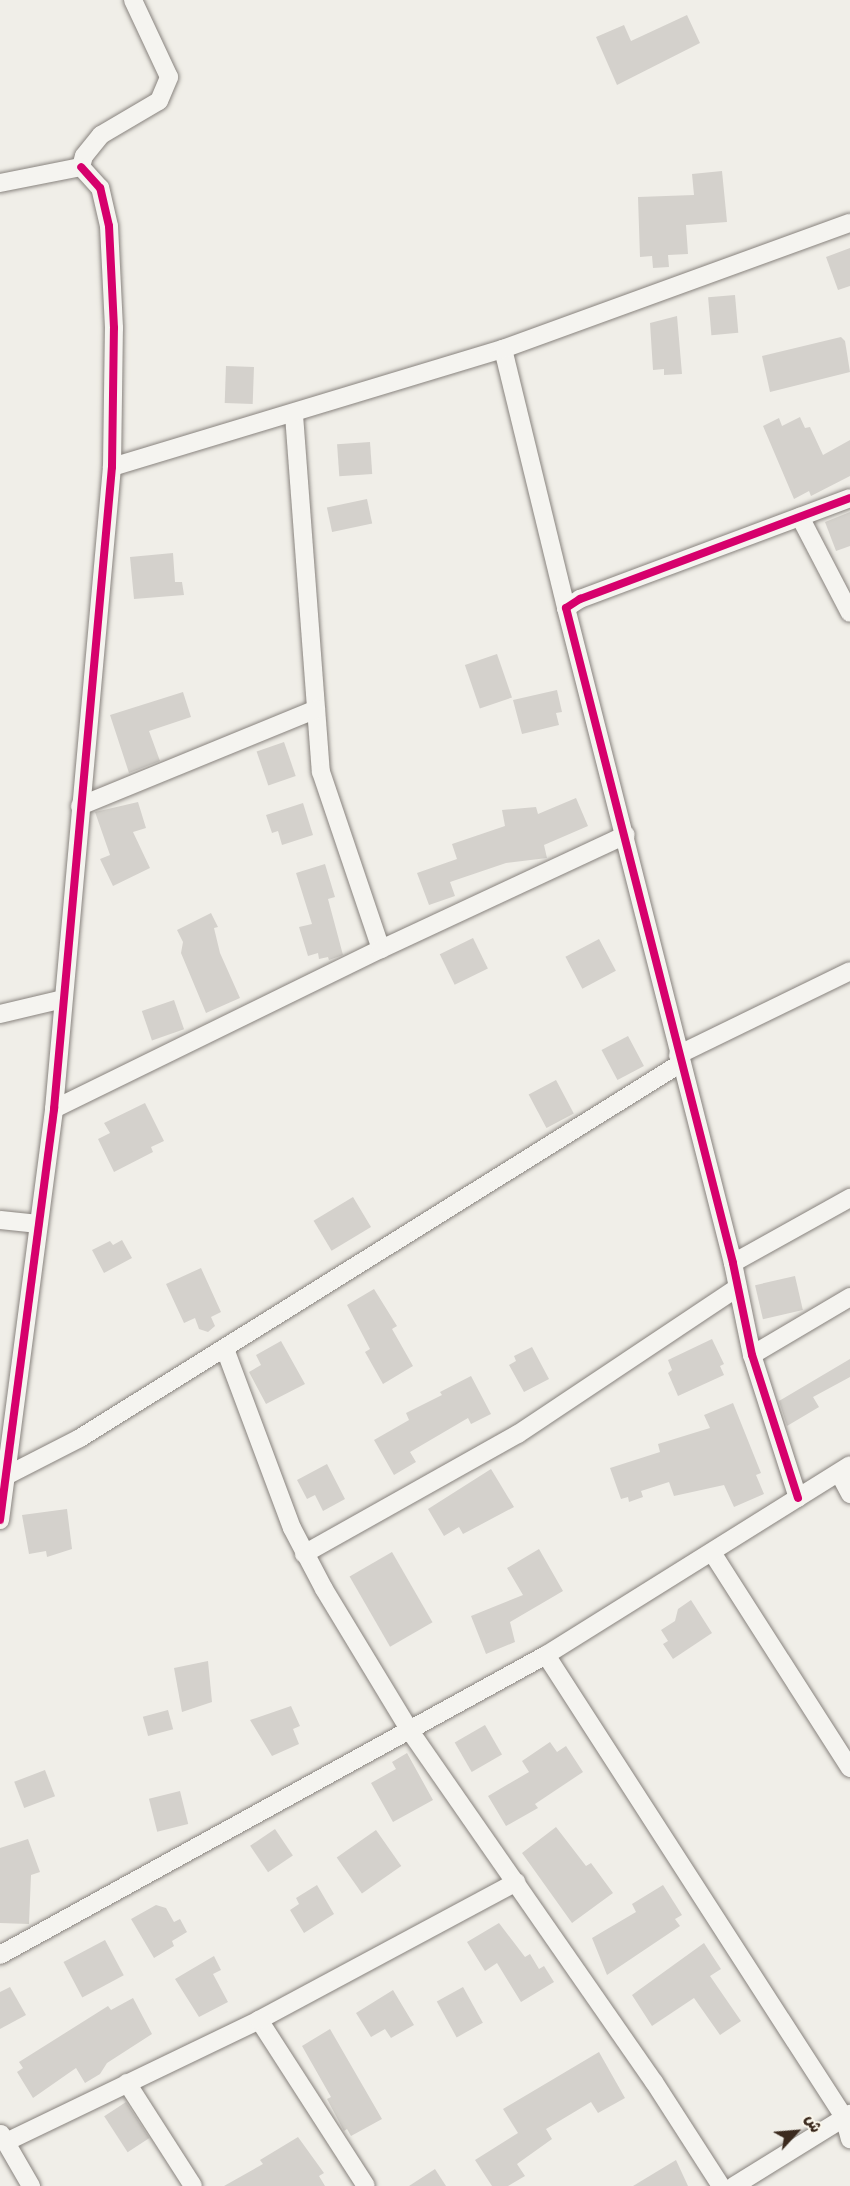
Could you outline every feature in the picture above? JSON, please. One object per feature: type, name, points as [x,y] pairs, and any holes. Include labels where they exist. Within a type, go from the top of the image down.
[{"type":"street","points":[[81,167],[90,147],[101,135],[159,101],[169,77],[133,0]]},
{"type":"street","points":[[0,183],[81,167]]},
{"type":"street","points":[[0,1520],[2,1478],[54,1109],[112,467],[114,328],[109,226],[100,188],[81,167]]},
{"type":"street","points":[[112,467],[294,415],[503,349],[850,223]]},
{"type":"street","points":[[503,349],[566,608],[573,649],[626,835],[680,1059],[733,1263],[752,1355],[798,1498]]},
{"type":"street","points":[[294,415],[315,709],[326,794],[381,949]]},
{"type":"street","points":[[566,608],[580,599],[850,498]]},
{"type":"street","points":[[800,517],[850,613]]},
{"type":"street","points":[[80,806],[315,709]]},
{"type":"street","points":[[54,1109],[381,949],[626,835]]},
{"type":"street","points":[[2,1478],[80,1438],[225,1349],[680,1059],[850,971]]},
{"type":"street","points":[[0,1014],[63,999]]},
{"type":"street","points":[[733,1263],[850,1198]]},
{"type":"street","points":[[0,1220],[37,1224]]},
{"type":"street","points":[[304,1554],[519,1434],[737,1288]]},
{"type":"street","points":[[752,1355],[850,1297]]},
{"type":"street","points":[[225,1349],[304,1554],[410,1731],[516,1882],[721,2186]]},
{"type":"street","points":[[0,1955],[546,1655],[713,1554],[844,1469],[850,1494]]},
{"type":"street","points":[[713,1554],[850,1768]]},
{"type":"street","points":[[546,1655],[847,2116],[850,2139]]},
{"type":"street","points":[[31,2186],[3,2137],[127,2083],[259,2020],[516,1882]]},
{"type":"street","points":[[259,2020],[366,2186]]},
{"type":"street","points":[[127,2083],[193,2186]]},
{"type":"street","points":[[734,2186],[847,2116]]},
{"type":"building","points":[[687,15],[700,43],[617,85],[596,37],[624,25],[631,41]]},
{"type":"building","points":[[722,171],[727,222],[686,225],[688,254],[668,255],[669,267],[653,268],[652,256],[640,257],[638,197],[694,195],[692,174]]},
{"type":"building","points":[[850,248],[850,286],[838,290],[826,257]]},
{"type":"building","points":[[735,295],[738,333],[711,335],[708,297]]},
{"type":"building","points":[[677,316],[682,374],[664,375],[664,369],[653,370],[650,323]]},
{"type":"building","points":[[841,337],[845,341],[850,372],[770,392],[762,356]]},
{"type":"building","points":[[226,366],[254,367],[253,404],[225,403]]},
{"type":"building","points":[[800,417],[805,428],[810,427],[823,455],[850,440],[850,476],[811,496],[809,491],[794,499],[763,426],[779,418],[782,426]]},
{"type":"building","points":[[370,442],[372,474],[339,476],[337,444]]},
{"type":"building","points":[[367,499],[372,523],[332,532],[327,508]]},
{"type":"building","points":[[850,512],[850,546],[836,551],[825,522]]},
{"type":"building","points":[[173,553],[175,582],[182,582],[184,595],[134,599],[130,557]]},
{"type":"building","points":[[497,654],[512,697],[480,709],[465,665]]},
{"type":"building","points":[[557,690],[562,712],[556,713],[559,725],[522,734],[513,700]]},
{"type":"building","points":[[183,692],[191,717],[149,731],[160,761],[129,773],[110,715]]},
{"type":"building","points":[[284,742],[296,776],[268,785],[257,751]]},
{"type":"building","points":[[576,798],[588,826],[544,845],[547,858],[506,863],[450,882],[455,896],[429,905],[417,873],[457,859],[452,844],[505,826],[502,810],[536,807],[538,814]]},
{"type":"building","points":[[138,802],[146,828],[133,832],[150,868],[113,886],[100,859],[110,855],[95,812]]},
{"type":"building","points":[[303,803],[313,835],[282,845],[278,831],[272,833],[266,815]]},
{"type":"building","points":[[325,864],[335,897],[328,899],[343,955],[329,960],[328,957],[319,959],[318,953],[308,956],[299,927],[312,924],[296,873]]},
{"type":"building","points":[[211,913],[218,927],[214,928],[220,953],[240,998],[206,1013],[181,953],[183,942],[177,930]]},
{"type":"building","points":[[473,938],[488,969],[455,985],[440,954]]},
{"type":"building","points":[[599,939],[616,971],[582,989],[565,957]]},
{"type":"building","points":[[174,1000],[184,1029],[152,1040],[142,1011]]},
{"type":"building","points":[[628,1036],[644,1066],[617,1080],[602,1050]]},
{"type":"building","points":[[556,1080],[574,1114],[546,1128],[529,1095]]},
{"type":"building","points":[[145,1103],[164,1141],[151,1147],[153,1152],[114,1172],[98,1139],[110,1133],[104,1123]]},
{"type":"building","points":[[353,1197],[371,1227],[332,1251],[314,1221]]},
{"type":"building","points":[[122,1240],[132,1258],[104,1273],[92,1250],[110,1241],[113,1245]]},
{"type":"building","points":[[201,1268],[221,1312],[211,1317],[215,1326],[208,1332],[199,1329],[195,1318],[184,1323],[166,1284]]},
{"type":"building","points":[[795,1276],[803,1310],[763,1319],[755,1285]]},
{"type":"building","points":[[374,1289],[397,1326],[392,1329],[413,1366],[383,1384],[365,1352],[370,1349],[347,1305]]},
{"type":"building","points":[[712,1339],[724,1364],[720,1366],[724,1375],[678,1396],[668,1373],[672,1370],[668,1360]]},
{"type":"building","points":[[281,1341],[305,1384],[266,1404],[249,1372],[261,1365],[256,1355]]},
{"type":"building","points":[[532,1347],[549,1379],[524,1392],[509,1365],[516,1361],[514,1356]]},
{"type":"building","points":[[850,1359],[850,1377],[813,1397],[819,1407],[787,1426],[779,1401]]},
{"type":"building","points":[[471,1376],[491,1414],[471,1424],[468,1418],[410,1452],[416,1462],[394,1475],[374,1440],[409,1420],[406,1413],[442,1395],[440,1392]]},
{"type":"building","points":[[733,1403],[761,1473],[756,1475],[764,1494],[734,1507],[724,1485],[674,1496],[669,1482],[641,1491],[643,1497],[629,1502],[628,1497],[621,1499],[610,1468],[660,1452],[658,1444],[710,1428],[704,1415]]},
{"type":"building","points":[[327,1464],[345,1499],[323,1511],[315,1495],[307,1499],[297,1480]]},
{"type":"building","points":[[491,1469],[514,1507],[463,1534],[459,1527],[444,1536],[428,1509]]},
{"type":"building","points":[[67,1509],[72,1549],[47,1557],[46,1551],[29,1554],[22,1515]]},
{"type":"building","points":[[539,1549],[563,1591],[510,1622],[515,1642],[486,1654],[471,1616],[523,1595],[507,1568]]},
{"type":"building","points":[[392,1552],[432,1622],[390,1647],[350,1577]]},
{"type":"building","points":[[691,1600],[712,1633],[673,1659],[663,1644],[668,1641],[661,1630],[675,1621],[678,1609]]},
{"type":"building","points":[[208,1661],[212,1702],[182,1712],[174,1668]]},
{"type":"building","points":[[291,1706],[300,1726],[293,1729],[299,1744],[272,1756],[250,1720]]},
{"type":"building","points":[[168,1710],[173,1729],[148,1736],[143,1717]]},
{"type":"building","points":[[485,1725],[502,1754],[472,1772],[455,1742]]},
{"type":"building","points":[[550,1742],[557,1752],[566,1746],[583,1772],[535,1804],[538,1808],[506,1826],[488,1796],[529,1772],[522,1761]]},
{"type":"building","points":[[407,1753],[433,1800],[393,1822],[371,1783],[396,1769],[392,1762]]},
{"type":"building","points":[[45,1770],[55,1796],[24,1808],[14,1782]]},
{"type":"building","points":[[180,1791],[188,1824],[157,1832],[149,1799]]},
{"type":"building","points":[[556,1827],[586,1866],[591,1863],[613,1893],[572,1923],[522,1853]]},
{"type":"building","points":[[275,1829],[293,1856],[268,1872],[250,1846]]},
{"type":"building","points":[[376,1830],[401,1866],[362,1894],[337,1858]]},
{"type":"building","points":[[28,1839],[40,1872],[31,1875],[29,1924],[0,1923],[0,1848]]},
{"type":"building","points":[[317,1885],[334,1914],[304,1933],[290,1910],[299,1904],[296,1898]]},
{"type":"building","points":[[663,1885],[682,1915],[675,1919],[680,1926],[607,1975],[592,1938],[636,1912],[632,1904]]},
{"type":"building","points":[[156,1905],[166,1908],[174,1922],[180,1919],[187,1932],[172,1941],[174,1946],[154,1958],[131,1919]]},
{"type":"building","points":[[499,1923],[525,1957],[530,1954],[539,1969],[544,1966],[554,1982],[521,2002],[497,1963],[485,1971],[467,1942]]},
{"type":"building","points":[[105,1940],[124,1975],[82,1997],[64,1962]]},
{"type":"building","points":[[704,1943],[721,1969],[710,1976],[741,2021],[720,2035],[694,1998],[652,2026],[632,1995]]},
{"type":"building","points":[[214,1956],[221,1970],[213,1974],[228,2002],[199,2017],[175,1979]]},
{"type":"building","points":[[10,1987],[26,2015],[0,2029],[0,1992]]},
{"type":"building","points":[[463,1987],[483,2023],[457,2037],[437,2002]]},
{"type":"building","points":[[393,1990],[414,2025],[391,2038],[385,2029],[371,2037],[356,2013]]},
{"type":"building","points":[[133,1998],[152,2034],[107,2063],[100,2074],[85,2083],[76,2068],[33,2098],[17,2072],[23,2068],[19,2062],[108,2006],[111,2010]]},
{"type":"building","points":[[330,2029],[382,2119],[351,2136],[347,2129],[344,2131],[327,2099],[331,2097],[302,2046]]},
{"type":"building","points":[[599,2052],[625,2098],[598,2113],[591,2102],[546,2129],[552,2139],[517,2164],[525,2176],[508,2186],[492,2186],[475,2160],[518,2133],[503,2109]]},
{"type":"building","points":[[126,2102],[149,2138],[128,2152],[104,2116]]},
{"type":"building","points":[[298,2137],[324,2173],[319,2176],[325,2186],[224,2186],[263,2164],[260,2160]]},
{"type":"building","points":[[676,2160],[688,2186],[633,2186]]},
{"type":"building","points":[[435,2169],[446,2186],[409,2186]]},
{"type":"cycle path","points":[[0,1520],[54,1109],[112,467],[114,328],[109,226],[100,188],[81,167]]},
{"type":"cycle path","points":[[798,1498],[752,1355],[733,1263],[566,608],[580,599],[850,498]]}]
